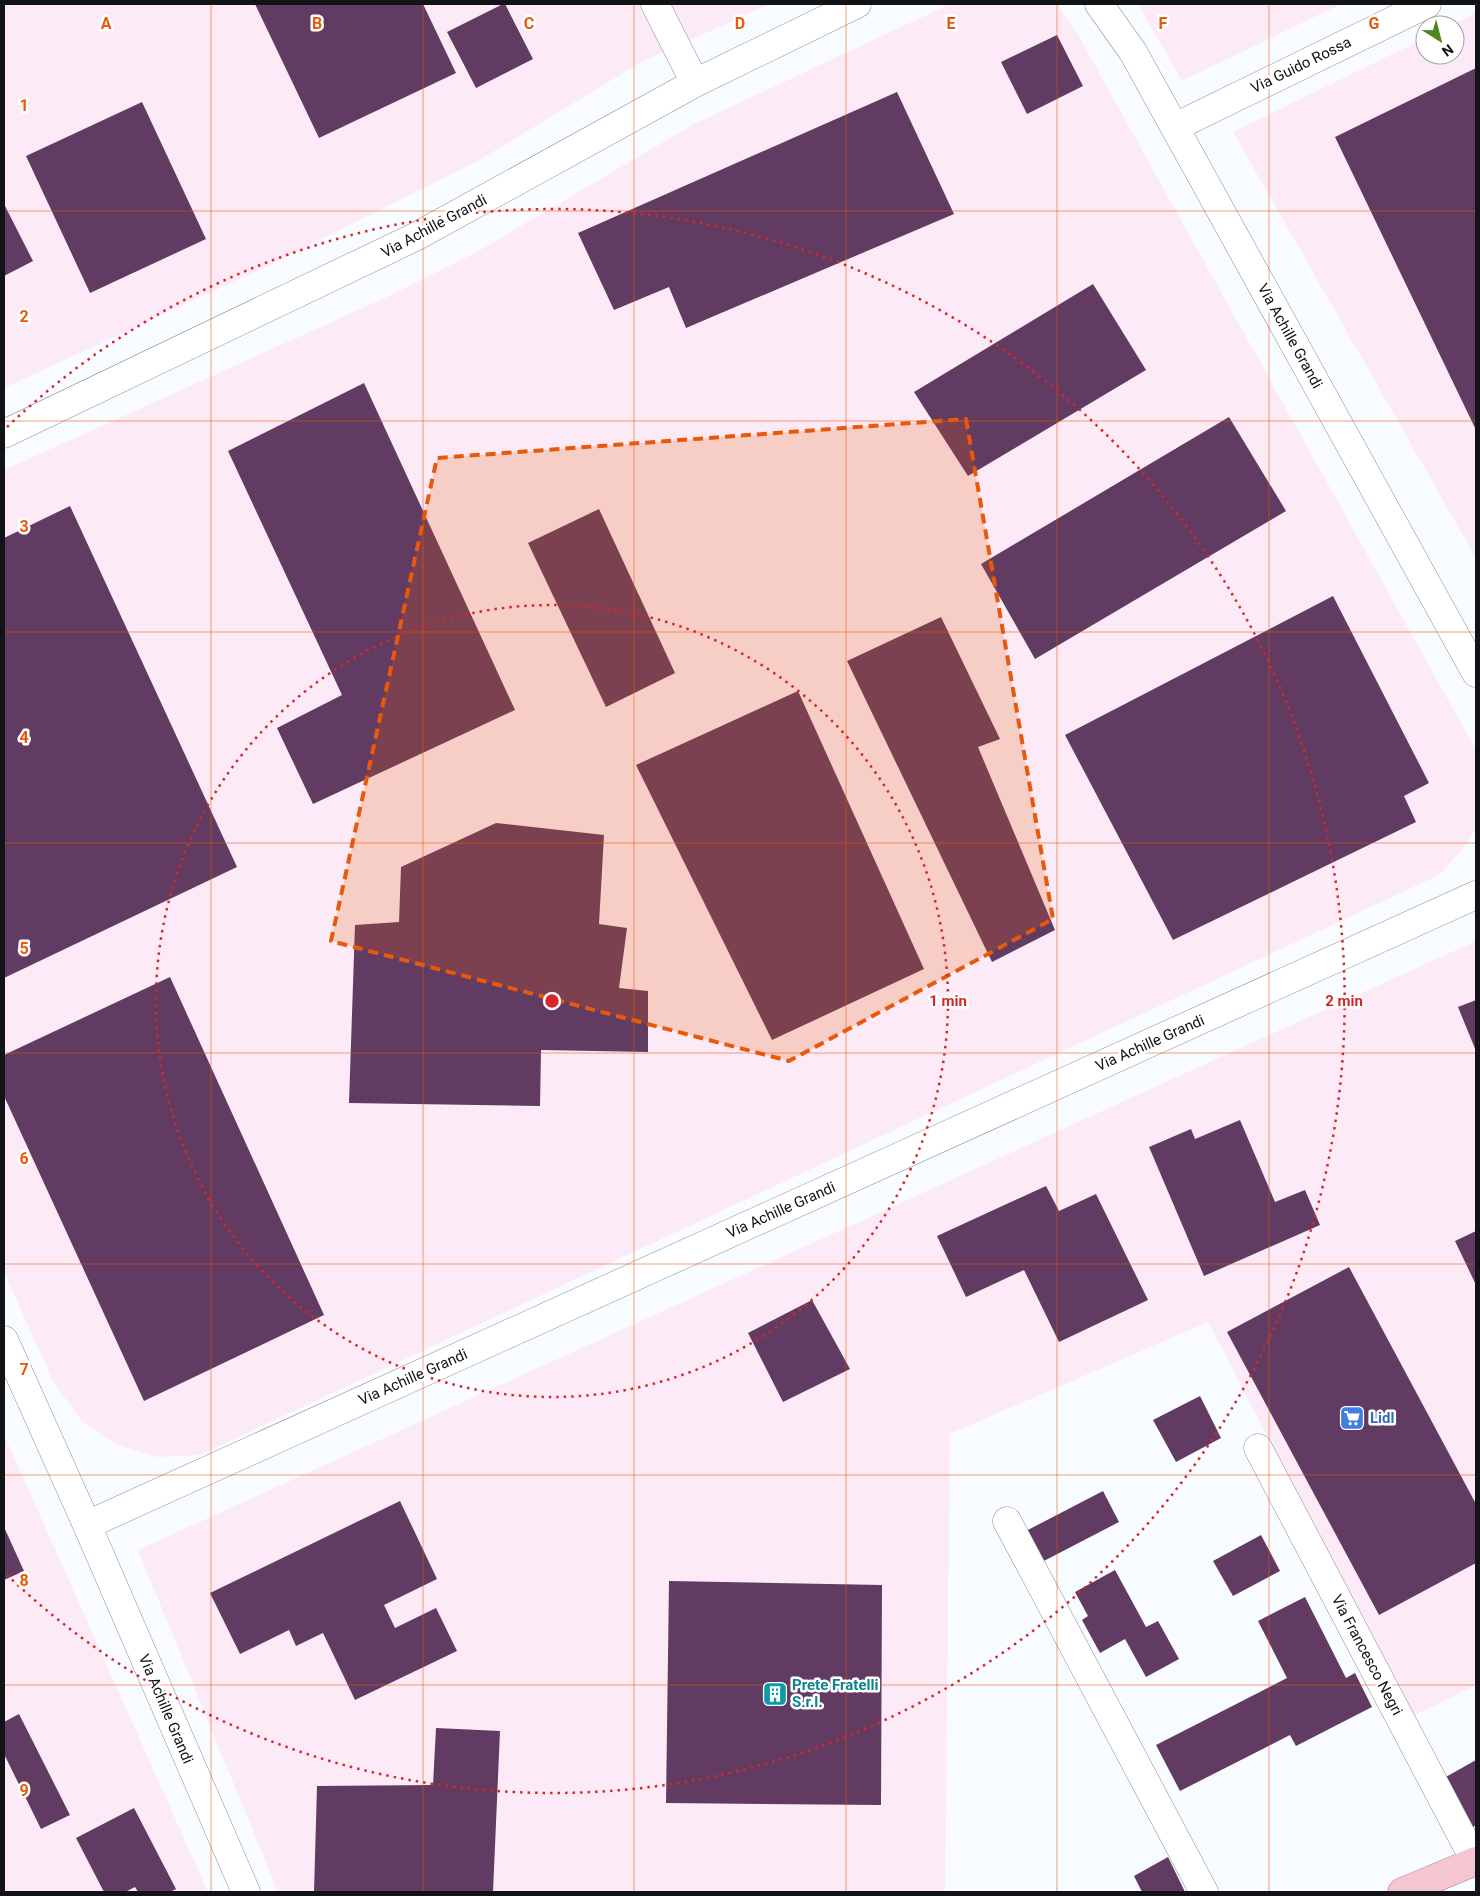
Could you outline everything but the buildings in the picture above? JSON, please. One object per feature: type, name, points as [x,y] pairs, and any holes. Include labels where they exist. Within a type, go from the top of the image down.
[{"type":"main road","name":"Via Francesco Negri","points":[[1402,1892],[1433,1886],[1476,1861]]},
{"type":"street","points":[[655,4],[695,83]]},
{"type":"street","name":"Via Achille Grandi","points":[[4,434],[417,236],[695,83],[857,4]]},
{"type":"street","name":"Via Achille Grandi","points":[[1099,4],[1133,52],[1476,672]]},
{"type":"street","name":"Via Guido Rossa","points":[[1175,127],[1427,4]]},
{"type":"street","name":"Via Achille Grandi","points":[[87,1525],[1476,896]]},
{"type":"street","name":"Via Achille Grandi","points":[[4,1340],[87,1525],[246,1892]]},
{"type":"street","name":"Via Francesco Negri","points":[[1258,1448],[1476,1861]]},
{"type":"street","points":[[1007,1521],[1204,1892]]},
{"type":"highlighted area","points":[[966,419],[1053,919],[789,1061],[331,941],[437,458]]},
{"type":"shaded area","points":[[4,4],[771,4],[643,61],[476,162],[263,268],[4,388]]},
{"type":"shaded area","points":[[950,4],[1058,4],[1078,35],[1476,750],[1476,826],[1468,843],[1439,875],[200,1455],[157,1457],[117,1445],[82,1421],[54,1383],[4,1272],[4,470],[387,297],[475,253],[694,124]]},
{"type":"shaded area","points":[[1138,4],[1341,4],[1182,81]]},
{"type":"shaded area","points":[[1476,13],[1476,558],[1233,132],[1415,43],[1415,65],[1465,65],[1465,18]]},
{"type":"shaded area","points":[[1476,941],[1476,1685],[1413,1716],[1208,1322],[950,1434],[945,1892],[278,1892],[138,1550]]},
{"type":"shaded area","points":[[4,1435],[208,1892],[4,1892]]},
{"type":"place","name":"Lidl","points":[[1352,1418]]},
{"type":"place","name":"Prete Fratelli S.r.l.","points":[[775,1694]]}]
